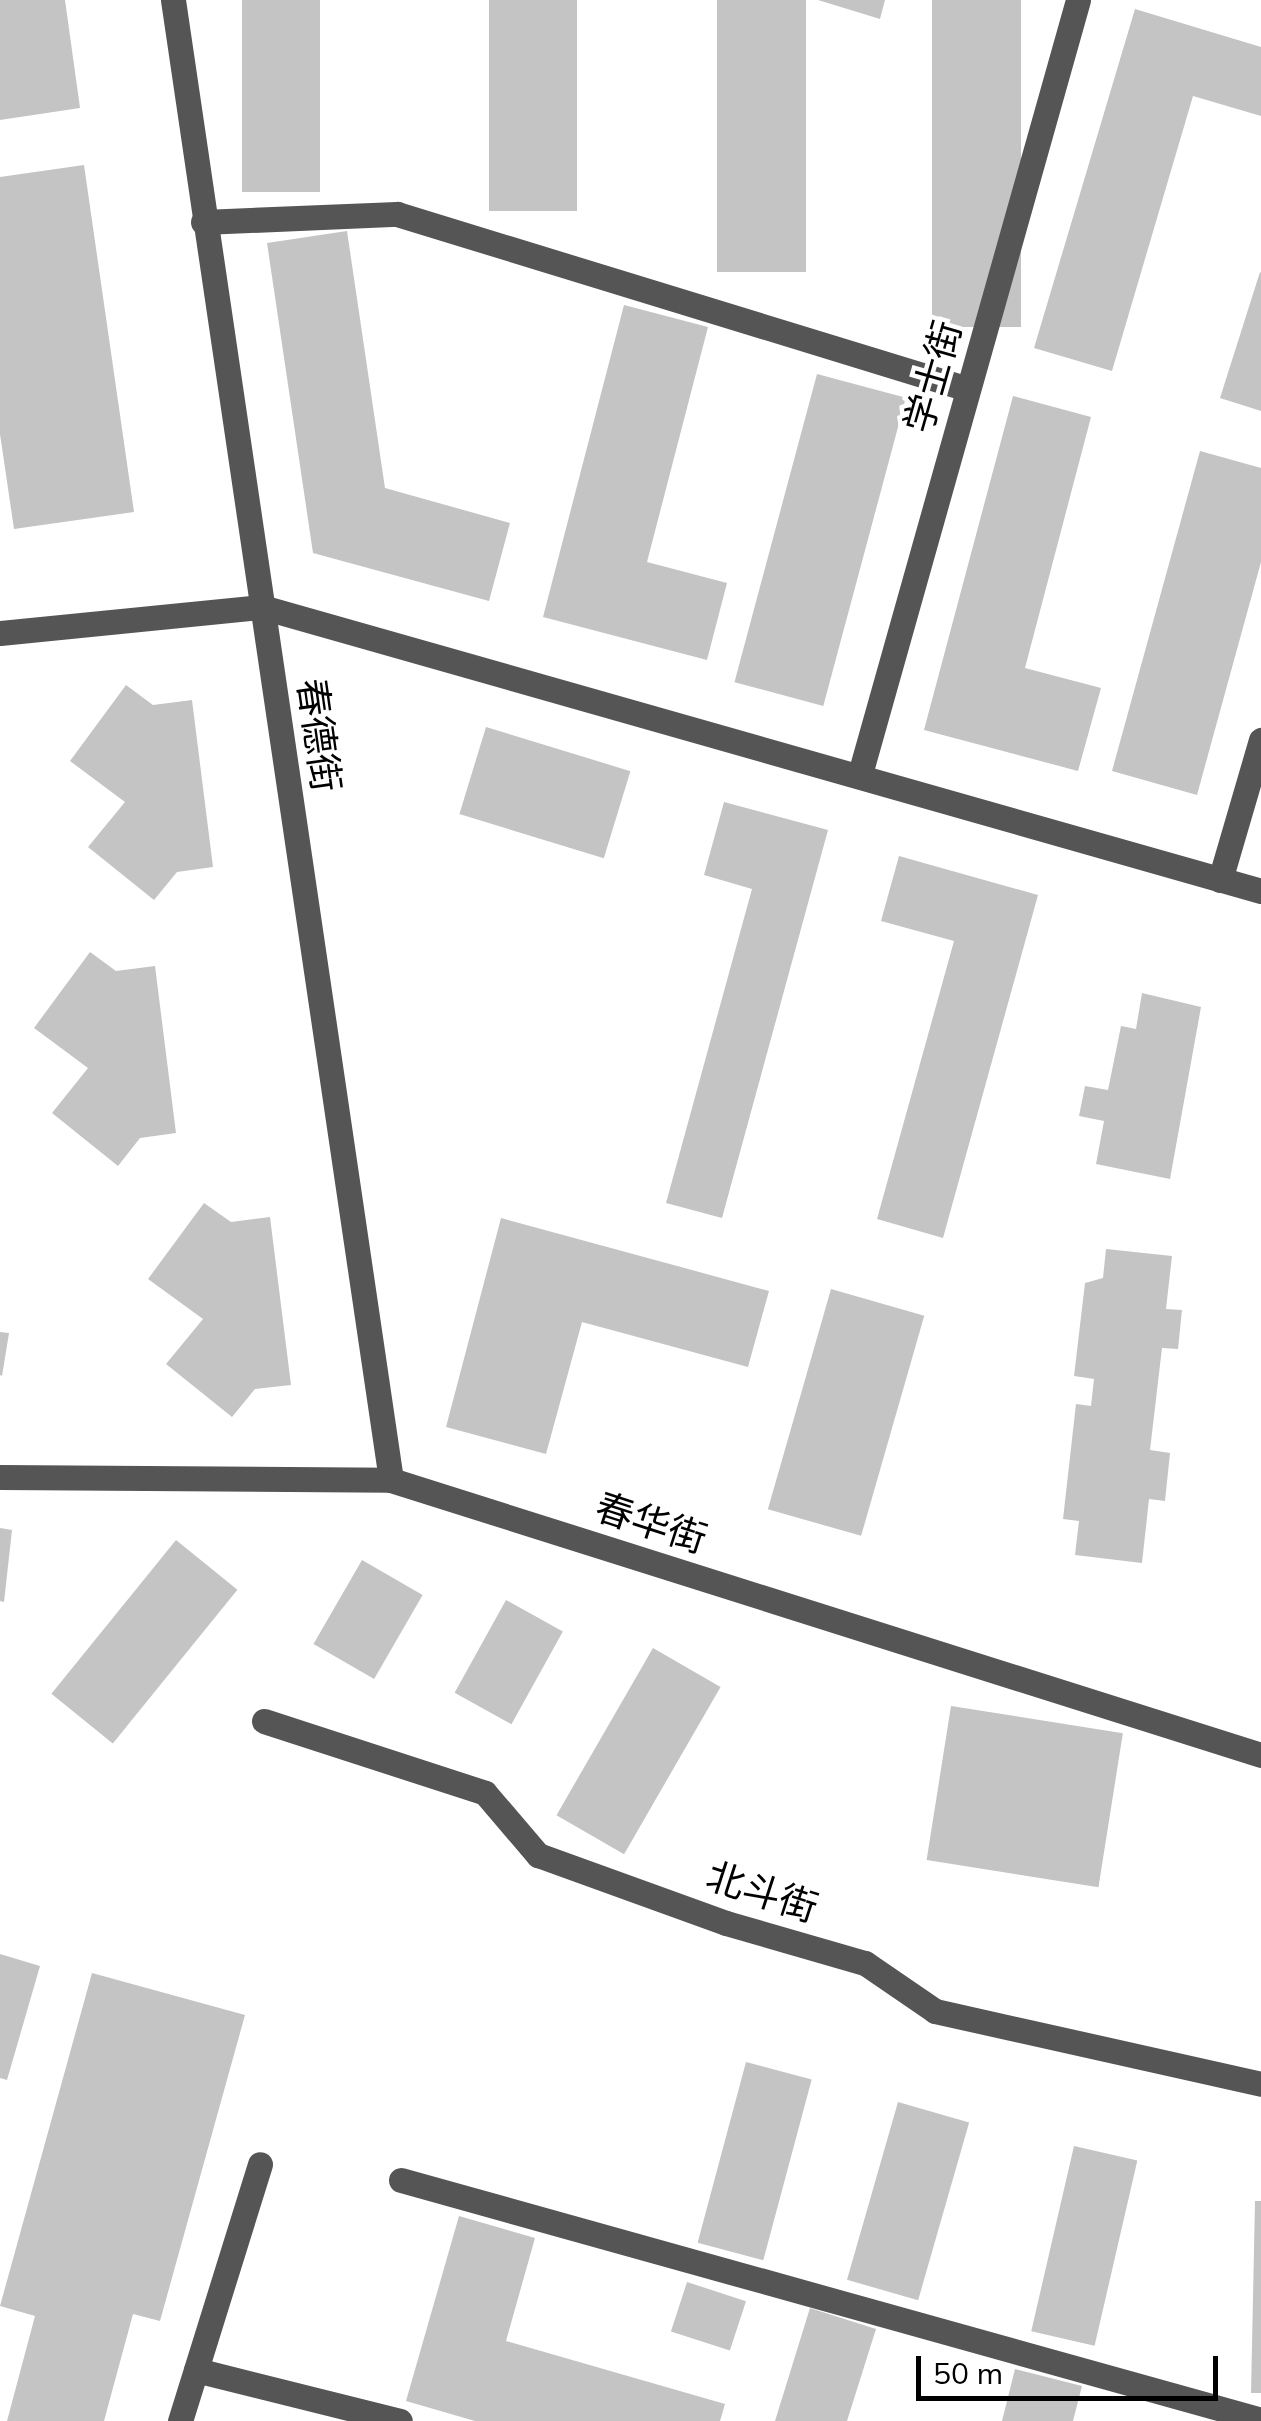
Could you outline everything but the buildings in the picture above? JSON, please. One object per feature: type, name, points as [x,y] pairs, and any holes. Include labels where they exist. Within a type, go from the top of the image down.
[{"type":"street","name":"春德街","points":[[172,0],[391,1480]]},
{"type":"street","name":"学士街","points":[[860,774],[1078,0]]},
{"type":"street","points":[[204,222],[397,214],[968,389]]},
{"type":"street","points":[[0,633],[262,607],[860,774],[1261,892]]},
{"type":"street","points":[[1220,880],[1261,740]]},
{"type":"street","name":"春华街","points":[[0,1476],[391,1480],[1261,1755]]},
{"type":"street","name":"北斗街","points":[[264,1721],[486,1793],[538,1855],[726,1923],[865,1964],[935,2011],[1261,2084]]},
{"type":"street","points":[[180,2421],[260,2164]]},
{"type":"street","points":[[401,2180],[1261,2420]]},
{"type":"street","points":[[196,2370],[400,2421]]}]
